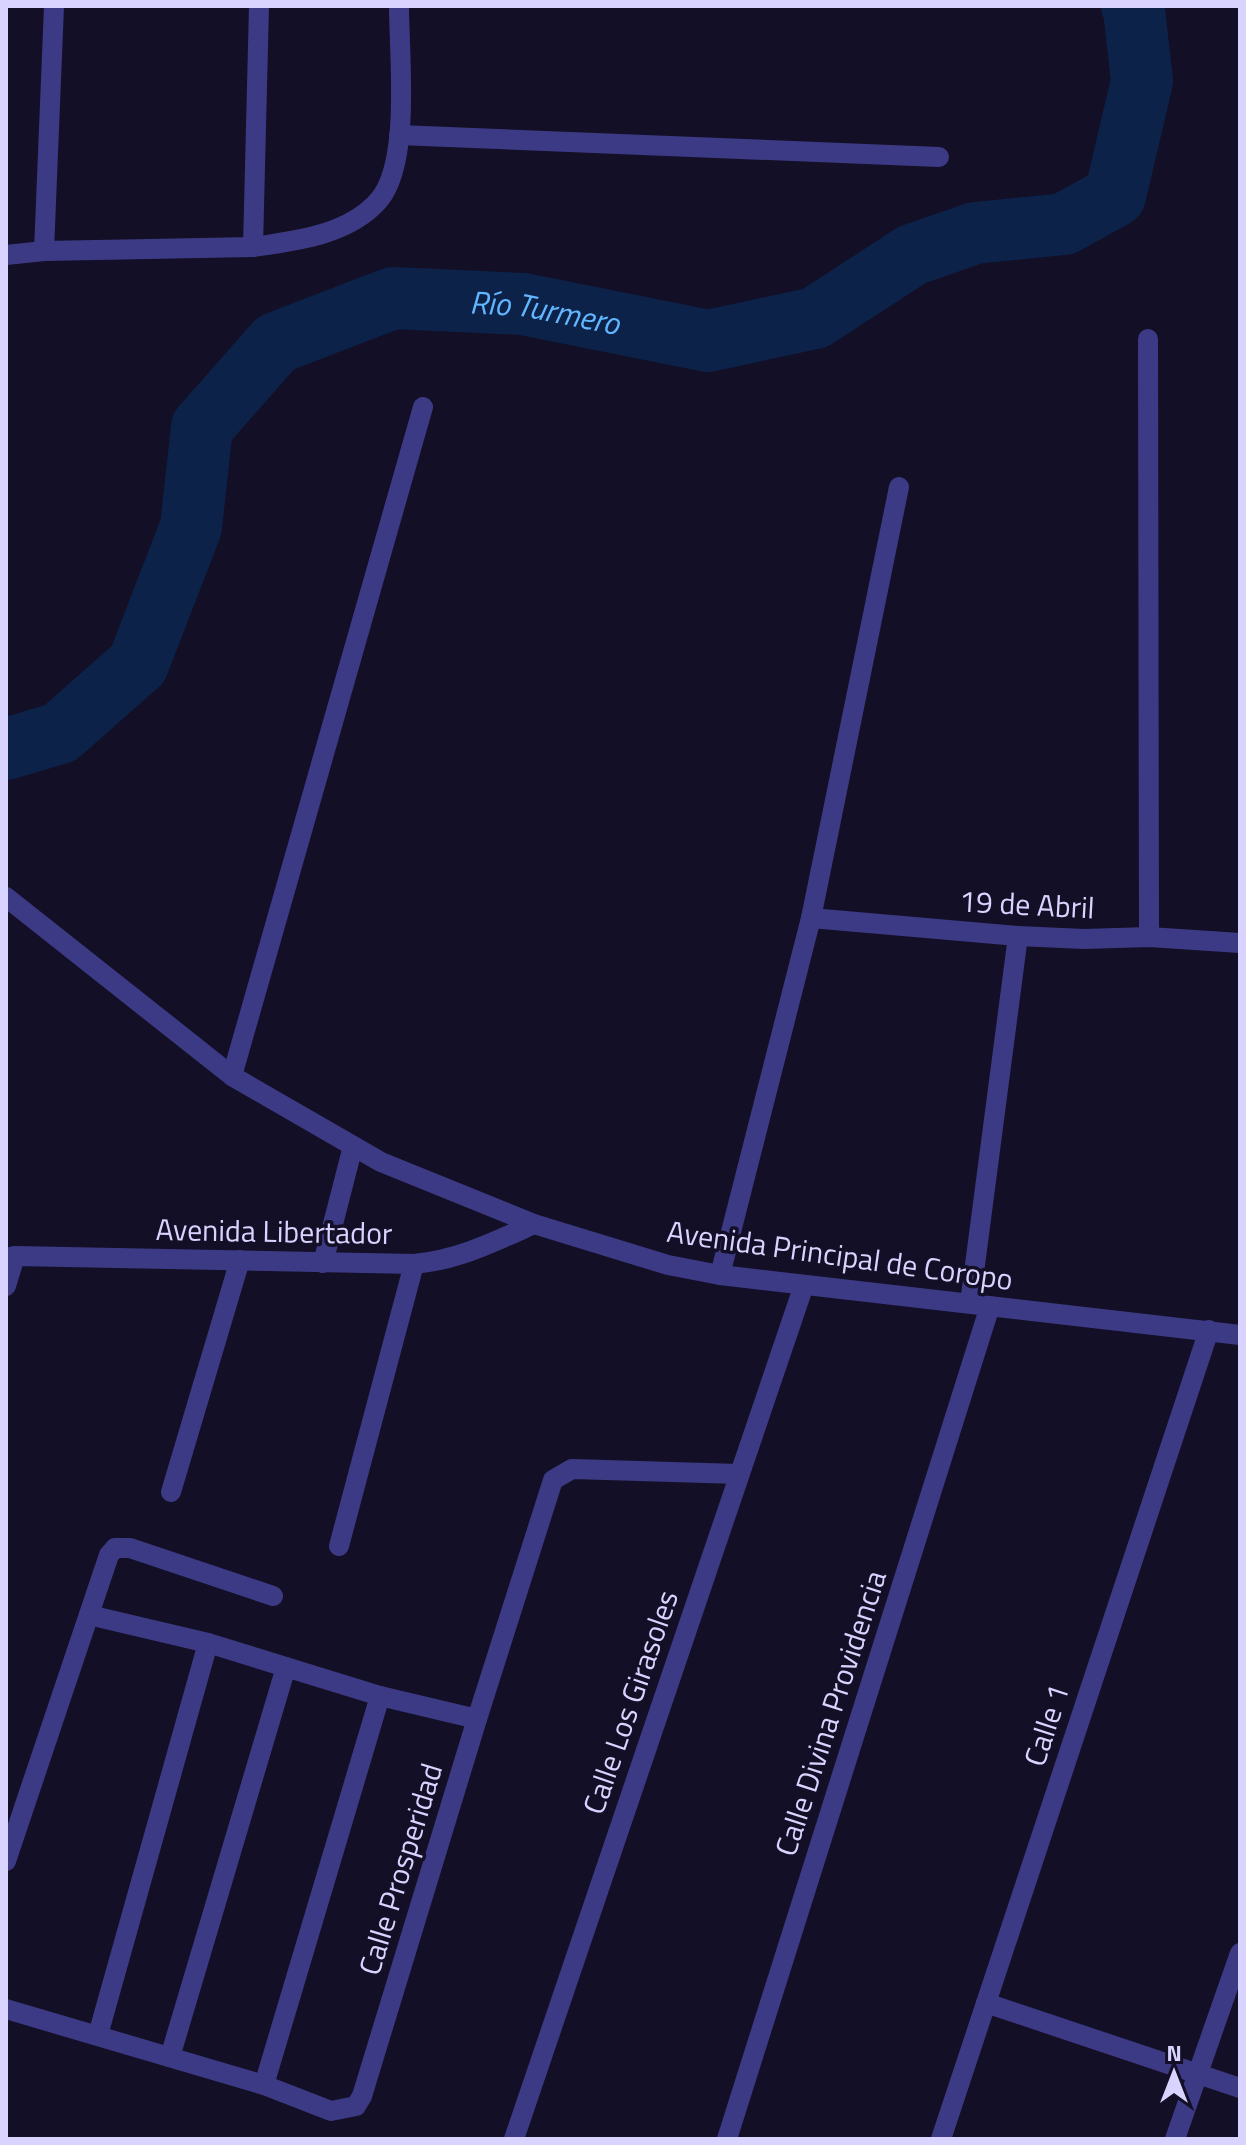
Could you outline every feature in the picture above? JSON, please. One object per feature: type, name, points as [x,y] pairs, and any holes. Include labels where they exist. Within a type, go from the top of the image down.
[{"type":"street","points":[[44,251],[54,6]]},
{"type":"street","points":[[253,247],[259,6]]},
{"type":"street","points":[[6,255],[44,251],[253,247],[320,235],[369,209],[389,186],[395,169],[399,135],[399,6]]},
{"type":"street","points":[[399,135],[939,157]]},
{"type":"street","points":[[1148,339],[1149,937]]},
{"type":"street","points":[[232,1076],[423,407]]},
{"type":"street","points":[[720,1275],[811,918],[899,487]]},
{"type":"street","name":"Avenida Principal de Coropo","points":[[6,897],[232,1076],[381,1162],[534,1224],[668,1265],[720,1275],[1240,1335]]},
{"type":"street","name":"19 de Abril","points":[[811,918],[1018,936],[1084,939],[1149,937],[1240,943]]},
{"type":"street","name":"Calle Divina Providencia","points":[[727,2139],[980,1305],[1018,936]]},
{"type":"street","points":[[323,1263],[353,1146]]},
{"type":"street","name":"Avenida Libertador","points":[[10,1257],[414,1264],[438,1262],[475,1251],[534,1224]]},
{"type":"street","points":[[6,1286],[10,1257]]},
{"type":"street","points":[[171,1492],[240,1260]]},
{"type":"street","points":[[339,1546],[414,1264]]},
{"type":"street","name":"Calle Los Girasoles","points":[[514,2139],[804,1285]]},
{"type":"street","name":"Calle 1","points":[[941,2139],[1209,1330]]},
{"type":"street","name":"Calle Prosperidad","points":[[6,2009],[264,2085],[331,2111],[356,2106],[362,2096],[553,1480],[572,1469],[739,1474]]},
{"type":"street","points":[[6,1861],[109,1555],[115,1548],[123,1547],[273,1596]]},
{"type":"street","points":[[89,1615],[208,1643],[380,1696],[477,1719]]},
{"type":"street","points":[[98,2035],[208,1643]]},
{"type":"street","points":[[170,2057],[286,1667]]},
{"type":"street","points":[[264,2085],[380,1696]]},
{"type":"street","points":[[1175,2139],[1240,1953]]},
{"type":"street","points":[[986,2003],[1240,2088]]},
{"type":"waterway","name":"Río Turmero","points":[[6,749],[60,733],[138,664],[191,527],[202,427],[276,343],[393,298],[523,304],[708,341],[815,318],[912,255],[975,233],[1064,224],[1115,196],[1142,81],[1132,6]]}]
